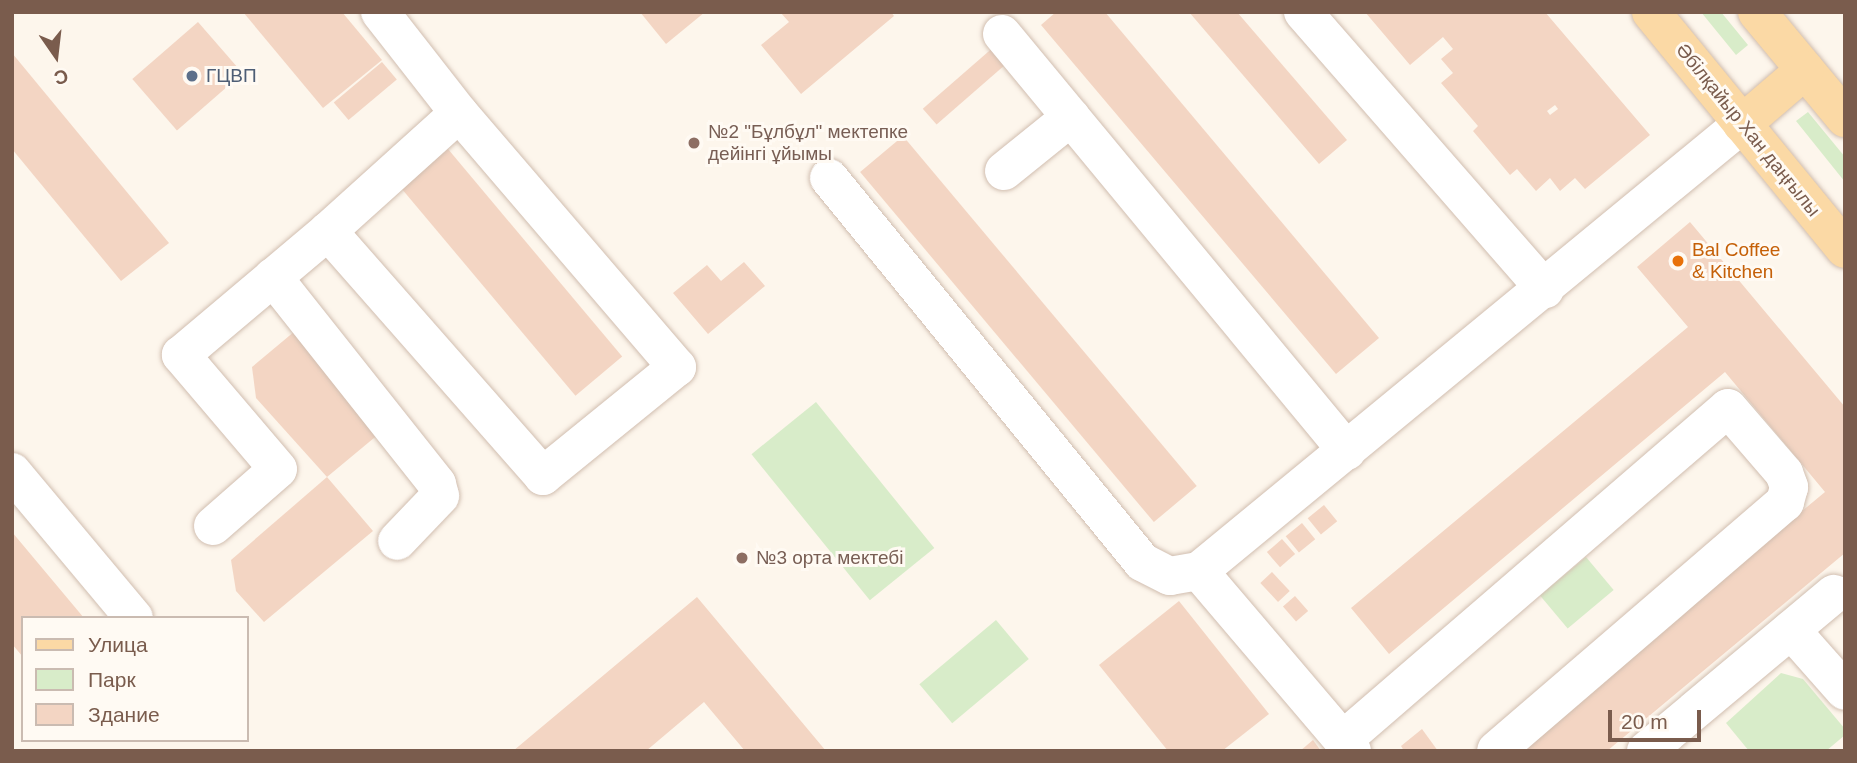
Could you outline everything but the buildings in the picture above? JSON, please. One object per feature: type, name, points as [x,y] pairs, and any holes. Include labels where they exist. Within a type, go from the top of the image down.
[{"type":"main road","name":"Әбілқайыр Хан даңғылы","points":[[1651,12],[1845,248]]},
{"type":"main road","points":[[1757,12],[1845,118]]},
{"type":"main road","points":[[1742,124],[1805,70]]},
{"type":"lane","points":[[328,232],[543,476],[677,368],[458,113],[380,12]]},
{"type":"lane","points":[[1303,12],[1545,289]]},
{"type":"lane","points":[[1002,34],[1347,451]]},
{"type":"lane","points":[[213,526],[278,469],[181,355],[328,232],[458,113]]},
{"type":"lane","points":[[1004,171],[1071,117]]},
{"type":"lane","points":[[829,178],[1142,562],[1170,576],[1199,571],[1545,289],[1742,124]]},
{"type":"lane","points":[[273,277],[436,484],[440,496],[397,541]]},
{"type":"lane","points":[[1199,571],[1347,745],[1728,408],[1784,473],[1789,486],[1785,502],[1496,751]]},
{"type":"lane","points":[[12,472],[132,616]]},
{"type":"lane","points":[[1646,751],[1834,594]]},
{"type":"lane","points":[[1791,630],[1845,691]]},
{"type":"green space","points":[[1701,12],[1721,12],[1748,45],[1736,55]]},
{"type":"green space","points":[[1808,112],[1845,157],[1845,182],[1796,121]]},
{"type":"green space","points":[[816,402],[934,548],[870,600],[751,454]]},
{"type":"green space","points":[[1586,557],[1614,590],[1568,629],[1540,596]]},
{"type":"green space","points":[[996,620],[1029,659],[952,723],[919,684]]},
{"type":"green space","points":[[1781,673],[1803,679],[1845,729],[1845,735],[1826,751],[1749,751],[1726,723]]},
{"type":"place","name":"ГЦВП","points":[[192,76]]},
{"type":"place","name":"№2 \"Бұлбұл\" мектепке дейінгі ұйымы","points":[[694,143]]},
{"type":"place","name":"Bal Coffee & Kitchen","points":[[1678,261]]},
{"type":"place","name":"№3 орта мектебі","points":[[742,558]]}]
